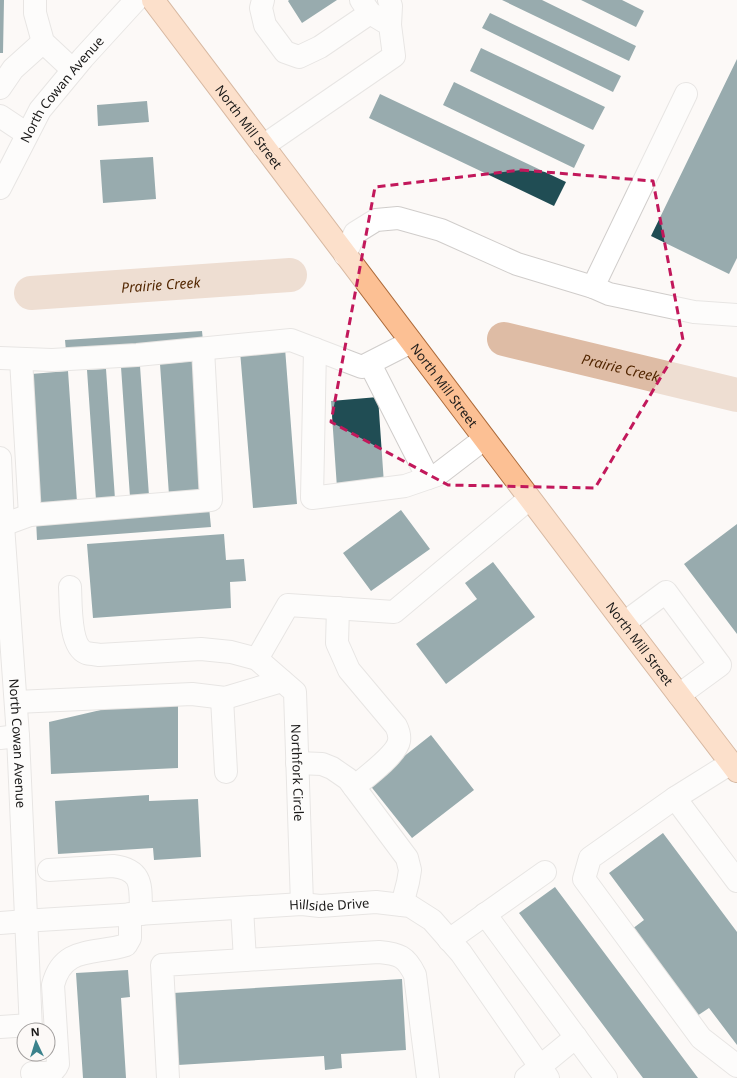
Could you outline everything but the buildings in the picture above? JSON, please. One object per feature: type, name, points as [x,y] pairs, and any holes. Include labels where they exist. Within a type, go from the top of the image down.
[{"type":"main road","name":"North Mill Street","points":[[153,0],[529,499],[734,767]]},
{"type":"street","points":[[35,0],[35,13],[43,42],[73,70]]},
{"type":"street","name":"North Cowan Avenue","points":[[0,188],[40,110],[73,70],[136,0]]},
{"type":"street","points":[[263,0],[261,8],[265,25],[285,52],[299,57],[320,47],[365,6],[390,25]]},
{"type":"street","points":[[263,146],[394,56],[390,25],[390,0]]},
{"type":"street","points":[[0,88],[13,69],[43,42]]},
{"type":"street","points":[[592,287],[686,94]]},
{"type":"street","points":[[0,116],[27,134]]},
{"type":"street","points":[[346,255],[355,233],[376,220],[398,218],[441,230],[518,264],[592,287],[609,294],[694,312],[737,315]]},
{"type":"street","points":[[0,358],[52,360],[137,355],[292,340],[362,367],[411,342]]},
{"type":"street","points":[[2,525],[30,515],[211,500],[203,348]]},
{"type":"street","points":[[314,349],[312,498],[406,486],[437,475],[484,439]]},
{"type":"street","points":[[22,359],[30,515]]},
{"type":"street","points":[[370,364],[428,478]]},
{"type":"street","name":"North Cowan Avenue","points":[[0,458],[6,646],[16,702],[9,737],[26,920],[30,1022]]},
{"type":"street","points":[[70,587],[73,633],[77,644],[86,653],[99,655],[200,649],[231,652],[257,659],[288,604],[394,612],[529,499]]},
{"type":"street","points":[[624,623],[666,592],[720,665],[680,695]]},
{"type":"street","points":[[338,608],[337,643],[349,670],[396,726],[399,732],[400,740],[395,751],[354,787]]},
{"type":"street","name":"Northfork Circle","points":[[257,659],[295,692],[302,904]]},
{"type":"street","points":[[16,702],[192,694],[225,698],[282,680]]},
{"type":"street","points":[[222,698],[226,772]]},
{"type":"street","points":[[297,763],[322,764],[332,768],[348,780],[407,858],[410,870],[402,905]]},
{"type":"street","points":[[734,767],[675,798],[590,858],[584,879],[701,1038],[737,1066]]},
{"type":"street","points":[[675,798],[737,881]]},
{"type":"street","points":[[32,1068],[52,1072],[56,1069],[58,1064],[53,985],[55,975],[64,962],[74,955],[117,948],[126,945],[130,938],[136,914],[139,880],[134,873],[123,867],[113,866],[49,870]]},
{"type":"street","points":[[449,940],[546,872]]},
{"type":"street","name":"Hillside Drive","points":[[0,923],[26,920],[302,904],[320,906],[376,902],[410,906],[432,920],[461,953],[538,1074]]},
{"type":"street","points":[[242,908],[245,960]]},
{"type":"street","points":[[485,914],[606,1078]]},
{"type":"street","points":[[168,1078],[162,965],[379,952],[394,953],[403,957],[410,964],[414,975],[428,1078]]},
{"type":"street","points":[[0,1027],[16,1028]]},
{"type":"street","points":[[538,1074],[576,1037]]},
{"type":"highlighted area","points":[[521,170],[653,181],[683,340],[595,488],[448,485],[331,422],[375,187]]},
{"type":"waterway","name":"Prairie Creek","points":[[31,293],[290,275]]},
{"type":"waterway","name":"Prairie Creek","points":[[504,339],[737,395]]}]
